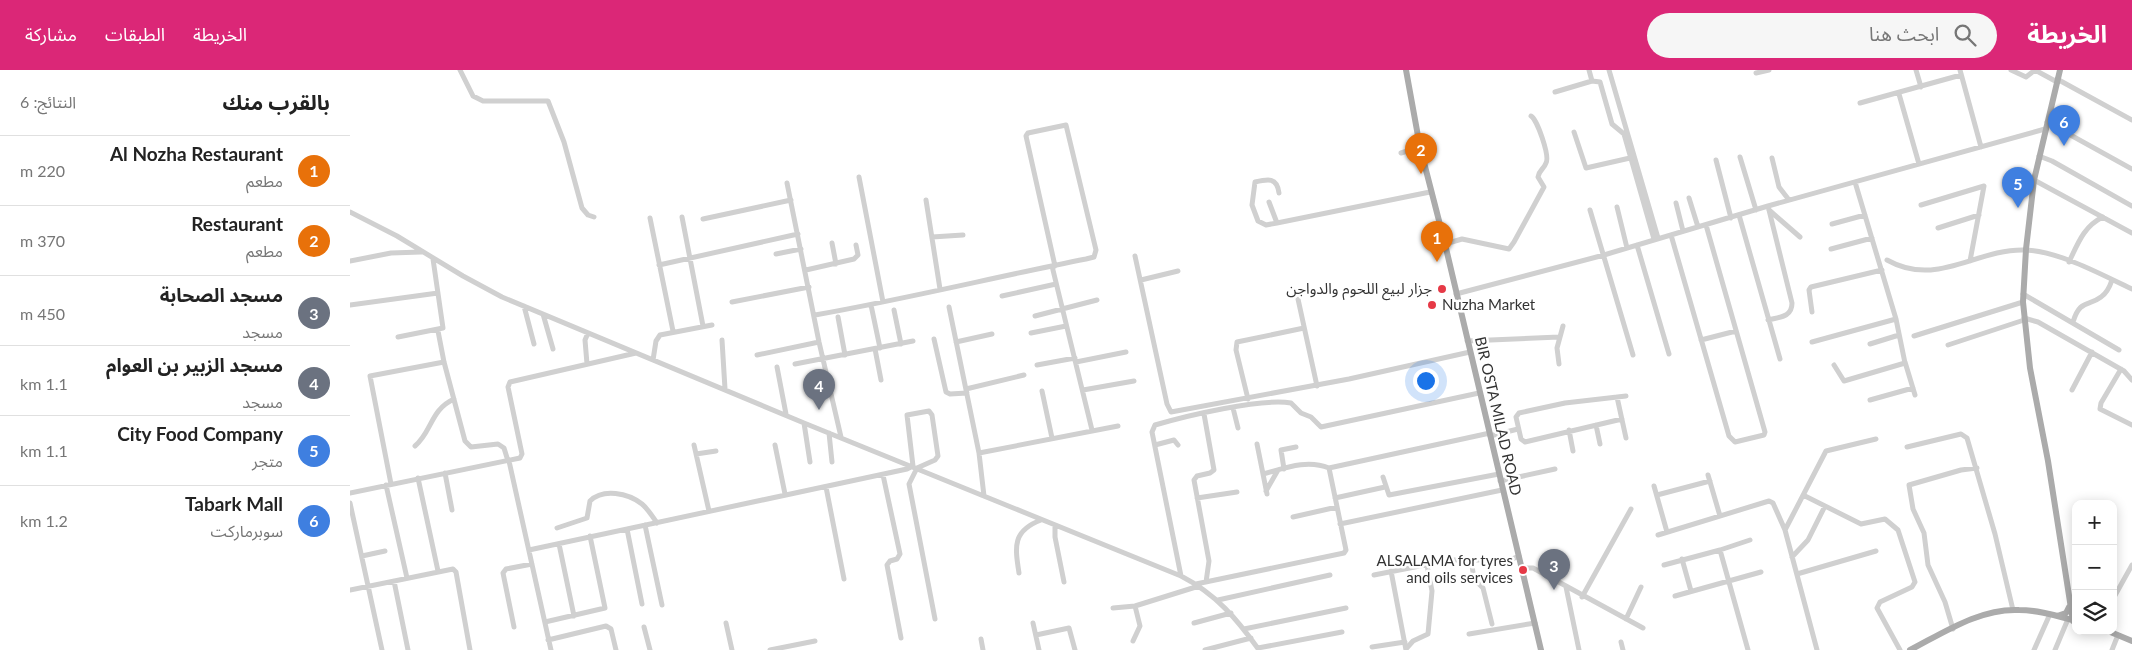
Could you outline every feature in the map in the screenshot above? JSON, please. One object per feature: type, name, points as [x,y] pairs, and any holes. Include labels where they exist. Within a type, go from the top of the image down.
[{"type":"main road","name":"BIR OSTA MILAD ROAD","points":[[1406,70],[1430,192],[1445,244],[1541,650]]},
{"type":"main road","points":[[2060,70],[2034,180],[2026,250],[2023,302],[2024,319],[2072,616]]},
{"type":"main road","points":[[1910,650],[1989,613],[2013,610],[2057,616],[2072,616]]},
{"type":"main road","points":[[2057,616],[2066,613],[2072,616]]},
{"type":"main road","points":[[2117,635],[2132,641]]},
{"type":"street","points":[[460,70],[473,96],[483,101],[548,101],[564,142],[582,208],[588,215],[594,217]]},
{"type":"street","points":[[1589,70],[1592,81]]},
{"type":"street","points":[[1609,70],[1656,238]]},
{"type":"street","points":[[1756,74],[1769,70]]},
{"type":"street","points":[[1916,70],[1921,87]]},
{"type":"street","points":[[2011,70],[2026,77],[2035,70],[2132,120]]},
{"type":"street","points":[[1860,103],[1899,94],[1961,72],[1981,147]]},
{"type":"street","points":[[1556,92],[1592,81],[1600,82],[1612,124],[1624,134],[1656,238]]},
{"type":"street","points":[[1899,94],[1919,164]]},
{"type":"street","points":[[1445,244],[1462,239],[1509,249],[1514,242],[1544,187],[1538,177],[1539,172],[1547,162],[1546,150],[1536,121],[1531,116]]},
{"type":"street","points":[[815,315],[871,305],[940,289],[1054,266],[1092,258],[1096,252],[1066,125],[1028,133],[1026,136],[1054,266],[1056,284],[1092,430]]},
{"type":"street","points":[[1456,294],[1604,255],[1656,238],[1981,147],[2046,125],[2132,169]]},
{"type":"street","points":[[1574,132],[1586,168],[1630,158]]},
{"type":"street","points":[[1401,153],[1420,147]]},
{"type":"street","points":[[2039,156],[2052,161],[2132,206]]},
{"type":"street","points":[[1740,158],[1756,210]]},
{"type":"street","points":[[1772,158],[1779,187],[1789,200]]},
{"type":"street","points":[[1716,160],[1731,218]]},
{"type":"street","points":[[859,177],[883,302]]},
{"type":"street","points":[[1279,193],[1277,184],[1273,180],[1267,179],[1255,182],[1252,199],[1256,220],[1264,225],[1277,224],[1430,192]]},
{"type":"street","points":[[2034,180],[2132,233]]},
{"type":"street","points":[[1855,182],[1896,319],[1915,395]]},
{"type":"street","points":[[787,183],[819,342],[841,438]]},
{"type":"street","points":[[1921,204],[1982,185],[1985,188],[1970,261]]},
{"type":"street","points":[[1689,198],[1698,227]]},
{"type":"street","points":[[703,219],[791,200]]},
{"type":"street","points":[[926,200],[940,289]]},
{"type":"street","points":[[1269,202],[1277,224]]},
{"type":"street","points":[[1676,203],[1683,231]]},
{"type":"street","points":[[1617,207],[1627,248]]},
{"type":"street","points":[[1768,208],[1800,237]]},
{"type":"street","points":[[1768,208],[1792,303],[1791,311],[1788,314],[1768,320]]},
{"type":"street","points":[[1590,210],[1633,355]]},
{"type":"street","points":[[350,212],[482,287],[524,306],[804,423],[1181,576],[1218,600],[1231,613],[1259,649],[1342,632]]},
{"type":"street","points":[[1938,228],[1979,214]]},
{"type":"street","points":[[1739,215],[1780,359]]},
{"type":"street","points":[[1832,224],[1865,215]]},
{"type":"street","points":[[682,217],[703,326]]},
{"type":"street","points":[[2070,262],[2085,230],[2095,220],[2103,217]]},
{"type":"street","points":[[650,218],[673,331]]},
{"type":"street","points":[[1671,235],[1730,436],[1735,442],[1764,435],[1765,432],[1706,225]]},
{"type":"street","points":[[659,265],[798,234]]},
{"type":"street","points":[[932,237],[963,235]]},
{"type":"street","points":[[1831,248],[1872,238]]},
{"type":"street","points":[[832,243],[836,264]]},
{"type":"street","points":[[806,270],[856,258],[856,245]]},
{"type":"street","points":[[1637,245],[1669,354]]},
{"type":"street","points":[[776,254],[801,249]]},
{"type":"street","points":[[1887,260],[1906,269],[1926,271],[2010,251],[2026,250],[2070,262],[2132,289]]},
{"type":"street","points":[[350,261],[391,253],[423,252]]},
{"type":"street","points":[[1136,256],[1169,411],[1175,412],[1317,386],[1470,352]]},
{"type":"street","points":[[398,338],[438,331],[443,328],[433,258]]},
{"type":"street","points":[[1812,312],[1809,290],[1811,287],[1882,270]]},
{"type":"street","points":[[1141,280],[1178,271]]},
{"type":"street","points":[[2073,322],[2084,304],[2101,298],[2112,280]]},
{"type":"street","points":[[1002,296],[1056,284]]},
{"type":"street","points":[[732,302],[809,287]]},
{"type":"street","points":[[350,305],[438,293]]},
{"type":"street","points":[[2023,294],[2119,350]]},
{"type":"street","points":[[1035,316],[1097,300]]},
{"type":"street","points":[[1298,300],[1317,386]]},
{"type":"street","points":[[1914,336],[2023,302]]},
{"type":"street","points":[[871,305],[881,380]]},
{"type":"street","points":[[524,306],[534,344]]},
{"type":"street","points":[[949,307],[979,454],[984,496]]},
{"type":"street","points":[[894,310],[901,344]]},
{"type":"street","points":[[543,314],[553,349]]},
{"type":"street","points":[[838,317],[845,355]]},
{"type":"street","points":[[1812,342],[1896,319]]},
{"type":"street","points":[[1948,345],[2024,319],[2038,322],[2092,352],[2121,369],[2132,380]]},
{"type":"street","points":[[653,360],[658,337],[673,331],[712,325]]},
{"type":"street","points":[[1031,333],[1066,326]]},
{"type":"street","points":[[1559,364],[1559,337],[1563,326]]},
{"type":"street","points":[[1248,399],[1236,350],[1237,342],[1304,328]]},
{"type":"street","points":[[438,331],[444,362],[468,445],[475,447],[498,444],[504,448],[551,650]]},
{"type":"street","points":[[1701,340],[1736,331]]},
{"type":"street","points":[[588,332],[585,340],[588,364]]},
{"type":"street","points":[[956,342],[992,334]]},
{"type":"street","points":[[1870,344],[1900,336]]},
{"type":"street","points":[[1467,341],[1559,337]]},
{"type":"street","points":[[934,339],[946,392],[950,394],[967,392],[1024,375]]},
{"type":"street","points":[[722,340],[725,389]]},
{"type":"street","points":[[795,364],[913,341]]},
{"type":"street","points":[[757,355],[819,342]]},
{"type":"street","points":[[1037,365],[1126,352]]},
{"type":"street","points":[[2072,390],[2092,352]]},
{"type":"street","points":[[350,493],[508,461],[522,456],[508,389],[510,382],[638,353]]},
{"type":"street","points":[[1834,365],[1844,381],[1902,365],[1905,359]]},
{"type":"street","points":[[407,578],[388,485],[370,376],[444,362]]},
{"type":"street","points":[[778,367],[786,414]]},
{"type":"street","points":[[2121,369],[2101,403],[2100,409],[2132,425]]},
{"type":"street","points":[[1083,390],[1134,381]]},
{"type":"street","points":[[1870,400],[1913,388]]},
{"type":"street","points":[[1042,391],[1052,438]]},
{"type":"street","points":[[1181,576],[1154,445],[1152,430],[1155,425],[1263,403],[1289,403],[1322,427],[1479,393]]},
{"type":"street","points":[[1622,419],[1524,442],[1521,439],[1516,417],[1519,413],[1566,403],[1626,396]]},
{"type":"street","points":[[1617,397],[1626,438]]},
{"type":"street","points":[[415,446],[420,441],[438,410],[454,399]]},
{"type":"street","points":[[1233,408],[1238,428]]},
{"type":"street","points":[[529,550],[785,494],[883,475],[915,467],[936,460],[938,456],[932,415],[929,411],[907,414],[915,467],[909,484],[935,619]]},
{"type":"street","points":[[1204,414],[1214,470],[1195,477],[1209,561],[1206,582]]},
{"type":"street","points":[[804,423],[810,462]]},
{"type":"street","points":[[1596,425],[1600,444]]},
{"type":"street","points":[[979,454],[1118,426]]},
{"type":"street","points":[[1263,474],[1313,463],[1329,468],[1518,429]]},
{"type":"street","points":[[1569,430],[1573,451]]},
{"type":"street","points":[[829,433],[832,462]]},
{"type":"street","points":[[1907,447],[1962,434],[1967,438],[2004,566],[2013,610]]},
{"type":"street","points":[[1784,530],[1826,451],[1876,439]]},
{"type":"street","points":[[1154,445],[1174,440],[1178,445]]},
{"type":"street","points":[[1257,444],[1266,492],[1281,470],[1281,450],[1296,447]]},
{"type":"street","points":[[694,445],[709,511]]},
{"type":"street","points":[[775,445],[785,494]]},
{"type":"street","points":[[696,454],[716,451]]},
{"type":"street","points":[[1113,608],[1135,606],[1206,582],[1344,553],[1329,468]]},
{"type":"street","points":[[1953,629],[1945,602],[1928,565],[1924,533],[1913,509],[1909,485],[1969,468],[1977,468]]},
{"type":"street","points":[[1383,477],[1387,494],[1392,495],[1555,469]]},
{"type":"street","points":[[445,473],[452,510]]},
{"type":"street","points":[[883,475],[900,554],[897,559],[890,561],[887,565],[901,638]]},
{"type":"street","points":[[418,478],[438,571]]},
{"type":"street","points":[[1657,495],[1709,478],[1720,516]]},
{"type":"street","points":[[1654,486],[1667,532]]},
{"type":"street","points":[[826,487],[844,578]]},
{"type":"street","points":[[1335,498],[1385,487]]},
{"type":"street","points":[[1340,524],[1502,490]]},
{"type":"street","points":[[1197,498],[1236,492]]},
{"type":"street","points":[[557,528],[585,519],[589,514],[590,501],[597,496],[608,493],[619,494],[641,503],[657,522]]},
{"type":"street","points":[[1803,495],[1861,524],[1885,519],[1898,530],[1915,582],[1912,587],[1880,602],[1877,608],[1900,650]]},
{"type":"street","points":[[1658,535],[1769,501],[1774,505],[1784,530],[1817,650]]},
{"type":"street","points":[[350,503],[352,524],[362,556],[382,650]]},
{"type":"street","points":[[1792,557],[1808,540],[1825,506]]},
{"type":"street","points":[[1293,517],[1337,507]]},
{"type":"street","points":[[1582,597],[1631,509]]},
{"type":"street","points":[[1019,574],[1017,540],[1024,529],[1041,520]]},
{"type":"street","points":[[645,525],[662,604]]},
{"type":"street","points":[[1055,526],[1055,537],[1064,582]]},
{"type":"street","points":[[627,529],[642,604]]},
{"type":"street","points":[[544,622],[602,610],[606,604],[590,536]]},
{"type":"street","points":[[1664,565],[1750,540]]},
{"type":"street","points":[[559,544],[574,616]]},
{"type":"street","points":[[1720,550],[1748,650]]},
{"type":"street","points":[[362,556],[385,551]]},
{"type":"street","points":[[1797,574],[1876,551]]},
{"type":"street","points":[[1374,575],[1450,560],[1510,560],[1518,556]]},
{"type":"street","points":[[1471,559],[1474,579],[1483,588],[1492,624]]},
{"type":"street","points":[[1682,559],[1691,591]]},
{"type":"street","points":[[514,627],[503,572],[506,569],[532,564]]},
{"type":"street","points":[[1406,650],[1413,641],[1428,634],[1432,585],[1427,565]]},
{"type":"street","points":[[2117,592],[2132,565]]},
{"type":"street","points":[[1522,568],[1533,568],[1582,597],[1643,628]]},
{"type":"street","points":[[350,590],[438,571],[450,569],[456,572],[470,650]]},
{"type":"street","points":[[1392,572],[1406,650]]},
{"type":"street","points":[[1675,596],[1761,572]]},
{"type":"street","points":[[1218,600],[1330,574]]},
{"type":"street","points":[[394,581],[408,650]]},
{"type":"street","points":[[1566,587],[1579,650]]},
{"type":"street","points":[[1626,618],[1641,587]]},
{"type":"street","points":[[1132,641],[1140,626],[1135,606]]},
{"type":"street","points":[[1244,630],[1346,608]]},
{"type":"street","points":[[1194,623],[1231,613]]},
{"type":"street","points":[[2034,650],[2050,614]]},
{"type":"street","points":[[2054,650],[2072,616]]},
{"type":"street","points":[[726,622],[732,650]]},
{"type":"street","points":[[1033,623],[1039,650]]},
{"type":"street","points":[[1470,634],[1535,623]]},
{"type":"street","points":[[548,640],[606,626],[611,629],[616,650]]},
{"type":"street","points":[[644,627],[650,650]]},
{"type":"street","points":[[1036,635],[1069,628],[1075,650]]},
{"type":"street","points":[[2113,650],[2120,636]]},
{"type":"street","points":[[1205,650],[1251,638]]},
{"type":"street","points":[[981,639],[983,650]]},
{"type":"street","points":[[770,650],[815,641]]},
{"type":"street","points":[[1372,648],[1405,642]]},
{"type":"street","points":[[1621,642],[1623,650]]},
{"type":"place","name":"Tabark Mall","points":[[2064,146]]},
{"type":"place","name":"Restaurant","points":[[1421,174]]},
{"type":"place","name":"City Food Company","points":[[2018,208]]},
{"type":"place","name":"Al Nozha Restaurant","points":[[1437,262]]},
{"type":"place","name":"جزار لبيع اللحوم والدواجن","points":[[1442,289]]},
{"type":"place","name":"Nuzha Market","points":[[1432,305]]},
{"type":"place","name":"مسجد الزبير بن العوام","points":[[819,410]]},
{"type":"place","name":"ALSALAMA for tyres and oils services","points":[[1523,570]]},
{"type":"place","name":"مسجد الصحابة","points":[[1554,590]]}]
